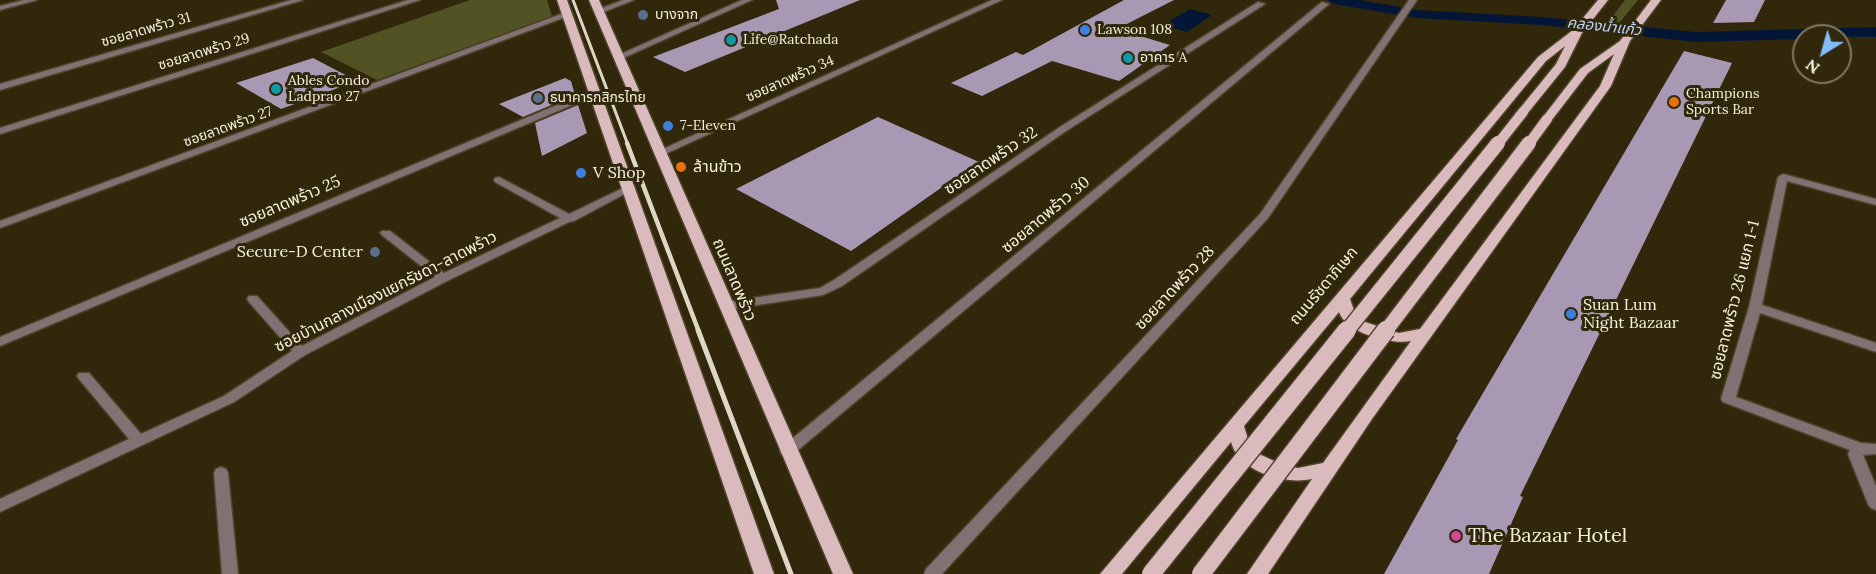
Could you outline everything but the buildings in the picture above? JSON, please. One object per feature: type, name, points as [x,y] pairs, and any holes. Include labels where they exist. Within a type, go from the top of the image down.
[{"type":"main road","name":"ถนนรัชดาภิเษก","points":[[1151,574],[1561,65],[1581,27],[1603,0]]},
{"type":"main road","points":[[1257,574],[1328,469],[1605,86],[1625,41],[1656,0]]},
{"type":"main road","name":"ถนนลาดพร้าว","points":[[596,5],[787,451],[843,574]]},
{"type":"main road","points":[[565,7],[627,190],[764,574]]},
{"type":"main road","name":"ถนนรัชดาภิเษก","points":[[1110,574],[1542,59],[1581,27]]},
{"type":"main road","points":[[1201,574],[1584,72],[1625,41]]},
{"type":"main road","points":[[1342,299],[1349,319],[1359,326],[1399,338],[1426,333]]},
{"type":"main road","points":[[1235,425],[1242,449],[1253,459],[1282,473],[1298,475],[1328,469]]},
{"type":"street","points":[[0,8],[33,0]]},
{"type":"street","name":"ซอยลาดพร้าว 31","points":[[0,87],[299,0]]},
{"type":"street","name":"ซอยลาดพร้าว 29","points":[[0,131],[416,0]]},
{"type":"street","points":[[596,5],[630,0]]},
{"type":"street","points":[[618,57],[748,0]]},
{"type":"street","name":"ซอยลาดพร้าว 34","points":[[659,153],[998,0]]},
{"type":"street","name":"ซอยลาดพร้าว 28","points":[[932,574],[1264,216],[1413,0]]},
{"type":"street","name":"ซอยลาดพร้าว 32","points":[[725,306],[823,291],[838,283],[1063,129],[1260,4]]},
{"type":"street","name":"ซอยลาดพร้าว 30","points":[[787,451],[1325,4]]},
{"type":"street","name":"ซอยลาดพร้าว 27","points":[[0,225],[565,7]]},
{"type":"street","name":"ซอยลาดพร้าว 25","points":[[0,342],[593,93]]},
{"type":"street","name":"ซอยลาดพร้าว 26 แยก 1-1","points":[[1860,448],[1728,399],[1755,307],[1783,177],[1876,202]]},
{"type":"street","points":[[499,180],[570,219]]},
{"type":"street","name":"ซอยบ้านกลางเมืองแยกรัชดา-ลาดพร้าว","points":[[0,506],[229,399],[300,352],[443,278],[627,190]]},
{"type":"street","points":[[386,233],[443,278]]},
{"type":"street","points":[[253,299],[300,352]]},
{"type":"street","points":[[1755,307],[1876,348]]},
{"type":"street","points":[[84,376],[139,441]]},
{"type":"street","points":[[1876,448],[1860,448],[1855,454],[1876,504]]},
{"type":"street","points":[[221,474],[226,573]]},
{"type":"green space","points":[[470,0],[547,0],[552,16],[377,80],[321,52]]},
{"type":"green space","points":[[1625,0],[1638,0],[1616,27],[1605,26]]},
{"type":"water","points":[[1190,9],[1212,15],[1187,32],[1163,25]]},
{"type":"waterway","name":"คลองน้ำแก้ว","points":[[1334,0],[1417,14],[1542,21],[1696,37],[1876,32]]},
{"type":"railway","points":[[573,0],[628,145]]},
{"type":"railway","points":[[627,143],[699,332]]},
{"type":"railway","points":[[698,330],[791,574]]},
{"type":"place","name":"บางจาก","points":[[643,15]]},
{"type":"place","name":"Lawson 108","points":[[1085,30]]},
{"type":"place","name":"Life@Ratchada","points":[[731,40]]},
{"type":"place","name":"อาคาร A","points":[[1128,58]]},
{"type":"place","name":"Ables Condo Ladprao 27","points":[[276,89]]},
{"type":"place","name":"ธนาคารกสิกรไทย","points":[[538,98]]},
{"type":"place","name":"Champions Sports Bar","points":[[1674,102]]},
{"type":"place","name":"7-Eleven","points":[[668,126]]},
{"type":"place","name":"ล้านข้าว","points":[[681,167]]},
{"type":"place","name":"V Shop","points":[[581,173]]},
{"type":"place","name":"Secure-D Center","points":[[375,252]]},
{"type":"place","name":"Suan Lum Night Bazaar","points":[[1571,314]]},
{"type":"place","name":"The Bazaar Hotel","points":[[1456,536]]}]
